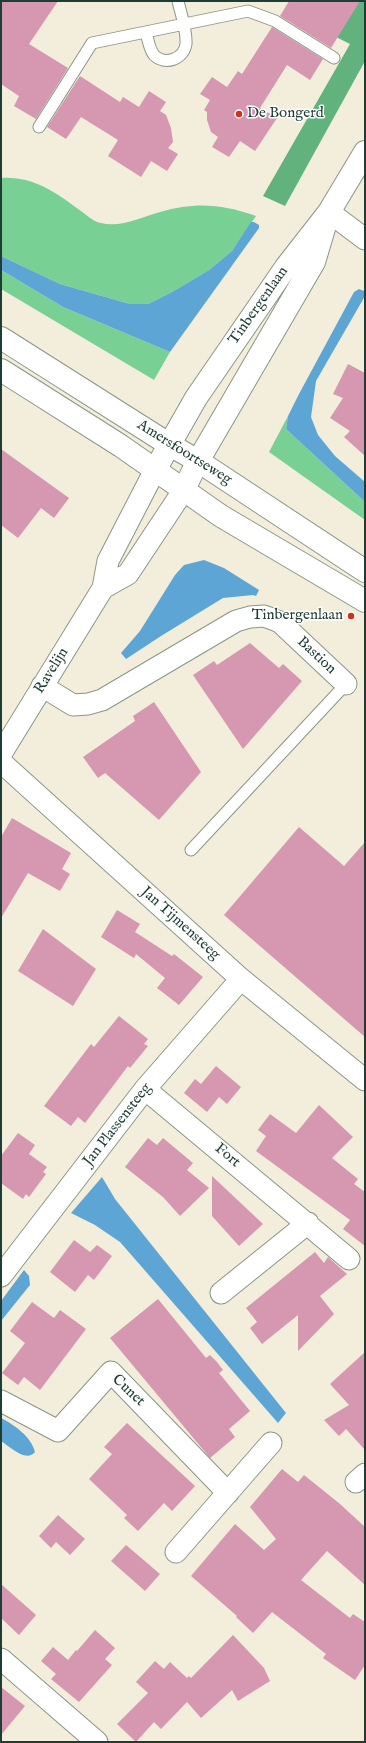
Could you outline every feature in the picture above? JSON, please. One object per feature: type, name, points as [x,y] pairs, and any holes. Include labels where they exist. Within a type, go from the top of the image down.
[{"type":"main road","name":"Tinbergenlaan","points":[[155,470],[196,398],[286,266],[329,212],[365,152]]},
{"type":"main road","name":"Tinbergenlaan","points":[[183,491],[198,461],[314,262],[329,212]]},
{"type":"main road","name":"Amersfoortseweg","points":[[1,338],[170,445],[198,461],[365,571]]},
{"type":"main road","name":"Amersfoortseweg","points":[[1,370],[116,443],[221,516],[365,600]]},
{"type":"street","points":[[329,212],[365,239]]},
{"type":"street","name":"Ravelijn","points":[[1,754],[103,588],[108,561],[155,470]]},
{"type":"street","name":"Ravelijn","points":[[103,588],[128,574],[183,491]]},
{"type":"street","name":"Bastion","points":[[42,686],[73,705],[88,704],[102,700],[236,621],[250,617],[264,616],[280,622],[346,684]]},
{"type":"street","name":"Jan Tijmensteeg","points":[[1,762],[241,979],[365,1080]]},
{"type":"street","name":"Jan Plassensteeg","points":[[1,1276],[146,1089],[241,979]]},
{"type":"street","name":"Fort","points":[[146,1089],[349,1259]]},
{"type":"street","points":[[221,1293],[308,1224]]},
{"type":"street","name":"Cunet","points":[[1,1401],[58,1432],[111,1372],[228,1493]]},
{"type":"street","points":[[176,1552],[271,1443]]},
{"type":"street","points":[[1,1660],[97,1742]]},
{"type":"lane","points":[[146,32],[154,55],[160,59],[173,60],[179,56],[184,51],[186,44],[178,1]]},
{"type":"lane","points":[[39,127],[92,43],[248,11],[275,21],[334,58]]},
{"type":"lane","name":"Bastion","points":[[191,850],[346,684]]},
{"type":"green space","points":[[359,1],[365,1],[365,61],[285,206],[263,196],[350,44],[336,37]]},
{"type":"green space","points":[[1,178],[23,179],[42,186],[60,196],[95,221],[101,223],[123,223],[173,209],[197,206],[220,207],[256,216],[232,251],[209,270],[172,292],[148,304],[130,304],[60,284],[1,256]]},
{"type":"green space","points":[[1,270],[63,307],[170,352],[154,380],[1,289]]},
{"type":"green space","points":[[288,416],[286,429],[365,502],[365,520],[269,452]]},
{"type":"water","points":[[251,222],[259,225],[259,228],[170,352],[63,307],[1,270],[1,256],[60,284],[130,304],[148,304],[172,292],[209,270],[232,251]]},
{"type":"water","points":[[359,289],[364,291],[365,296],[316,381],[311,417],[318,435],[335,456],[365,482],[365,502],[286,429],[288,416],[299,394],[354,292]]},
{"type":"water","points":[[204,560],[224,568],[259,590],[256,596],[223,598],[126,659],[121,653],[140,631],[175,575],[184,565]]},
{"type":"water","points":[[102,1177],[115,1199],[286,1413],[278,1423],[120,1242],[95,1225],[71,1213]]},
{"type":"water","points":[[24,1270],[29,1276],[30,1285],[1,1321],[1,1301]]},
{"type":"water","points":[[1,1418],[26,1436],[35,1452],[27,1456],[22,1455],[1,1441]]},
{"type":"building","points":[[1,1],[58,1],[29,44],[68,68],[36,119],[14,106],[19,96],[1,84]]},
{"type":"building","points":[[289,1],[360,1],[331,48],[280,16]]},
{"type":"building","name":"De Bongerd","points":[[272,27],[323,59],[310,80],[287,65],[260,108],[277,118],[255,151],[240,141],[229,157],[212,147],[218,137],[211,132],[207,120],[207,112],[204,110],[210,100],[200,94],[212,77],[227,87],[238,71],[242,74]]},
{"type":"building","points":[[80,76],[120,102],[123,97],[139,107],[149,91],[166,102],[160,111],[166,115],[171,128],[173,142],[168,148],[178,154],[167,171],[151,161],[141,177],[108,156],[118,140],[81,117],[66,139],[47,127]]},
{"type":"building","points":[[348,364],[365,373],[365,456],[344,437],[350,431],[330,418],[343,398],[333,394]]},
{"type":"building","points":[[1,449],[69,498],[54,518],[41,508],[18,538],[1,525]]},
{"type":"building","points":[[250,643],[279,668],[283,664],[302,681],[243,749],[193,675],[214,661],[217,665]]},
{"type":"building","points":[[154,702],[201,772],[159,820],[105,773],[98,778],[83,757],[135,721],[133,716]]},
{"type":"building","points":[[12,818],[71,853],[62,869],[70,874],[60,891],[28,873],[1,918],[1,837]]},
{"type":"building","points":[[299,827],[344,866],[365,842],[365,1037],[224,915]]},
{"type":"building","points":[[117,910],[140,924],[135,932],[172,956],[174,954],[203,977],[179,1005],[157,988],[165,978],[136,954],[134,958],[101,937]]},
{"type":"building","points":[[43,929],[96,969],[73,1006],[18,971]]},
{"type":"building","points":[[119,1016],[148,1039],[144,1044],[148,1046],[130,1068],[128,1066],[85,1123],[78,1117],[71,1126],[44,1106],[91,1044],[94,1047]]},
{"type":"building","points":[[216,1066],[241,1087],[227,1104],[219,1097],[207,1112],[184,1093],[195,1079],[201,1084]]},
{"type":"building","points":[[319,1105],[353,1137],[332,1158],[358,1179],[354,1184],[365,1192],[365,1246],[343,1229],[350,1220],[256,1151],[266,1136],[258,1130],[270,1114],[296,1133]]},
{"type":"building","points":[[18,1133],[35,1145],[29,1154],[47,1167],[43,1172],[46,1174],[29,1197],[26,1194],[23,1199],[1,1183],[1,1156]]},
{"type":"building","points":[[148,1138],[157,1145],[163,1138],[193,1163],[187,1170],[209,1188],[180,1216],[163,1197],[125,1167]]},
{"type":"building","points":[[212,1176],[263,1224],[239,1246],[212,1216]]},
{"type":"building","points":[[74,1240],[90,1252],[97,1245],[112,1256],[94,1280],[88,1275],[75,1292],[50,1272]]},
{"type":"building","points":[[315,1252],[324,1263],[328,1257],[347,1274],[320,1296],[334,1314],[298,1351],[298,1315],[262,1344],[250,1328],[257,1322],[246,1308]]},
{"type":"building","points":[[158,1299],[206,1358],[210,1355],[217,1362],[223,1370],[219,1373],[250,1411],[229,1429],[235,1437],[210,1458],[110,1338]]},
{"type":"building","points":[[32,1302],[54,1318],[60,1310],[86,1329],[40,1390],[24,1377],[18,1385],[2,1373],[25,1343],[10,1331]]},
{"type":"building","points":[[365,1352],[365,1450],[346,1429],[339,1436],[324,1420],[349,1405],[330,1384]]},
{"type":"building","points":[[127,1423],[195,1486],[172,1511],[164,1503],[138,1531],[124,1518],[127,1515],[89,1479],[112,1454],[104,1447]]},
{"type":"building","points":[[282,1469],[298,1482],[304,1475],[340,1504],[365,1527],[365,1585],[327,1551],[301,1580],[350,1618],[353,1614],[365,1622],[365,1665],[355,1680],[323,1658],[326,1654],[272,1612],[253,1633],[236,1617],[237,1616],[191,1576],[235,1524],[264,1550],[276,1539],[250,1507]]},
{"type":"building","points":[[58,1515],[85,1539],[70,1555],[56,1542],[51,1548],[39,1536]]},
{"type":"building","points":[[126,1545],[160,1574],[145,1591],[111,1561]]},
{"type":"building","points":[[1,1584],[36,1615],[19,1635],[1,1618]]},
{"type":"building","points":[[95,1630],[115,1648],[105,1659],[112,1665],[79,1702],[51,1679],[56,1674],[41,1661],[53,1647],[68,1660]]},
{"type":"building","points":[[233,1635],[264,1668],[270,1681],[238,1701],[232,1690],[201,1718],[187,1702],[161,1729],[154,1722],[136,1742],[117,1724],[148,1693],[136,1682],[155,1661],[164,1669],[170,1662],[187,1678],[189,1676],[191,1678]]},
{"type":"building","points":[[1,1687],[25,1706],[1,1735]]},
{"type":"place","name":"De Bongerd","points":[[239,114]]},
{"type":"place","name":"Tinbergenlaan","points":[[351,616]]}]
